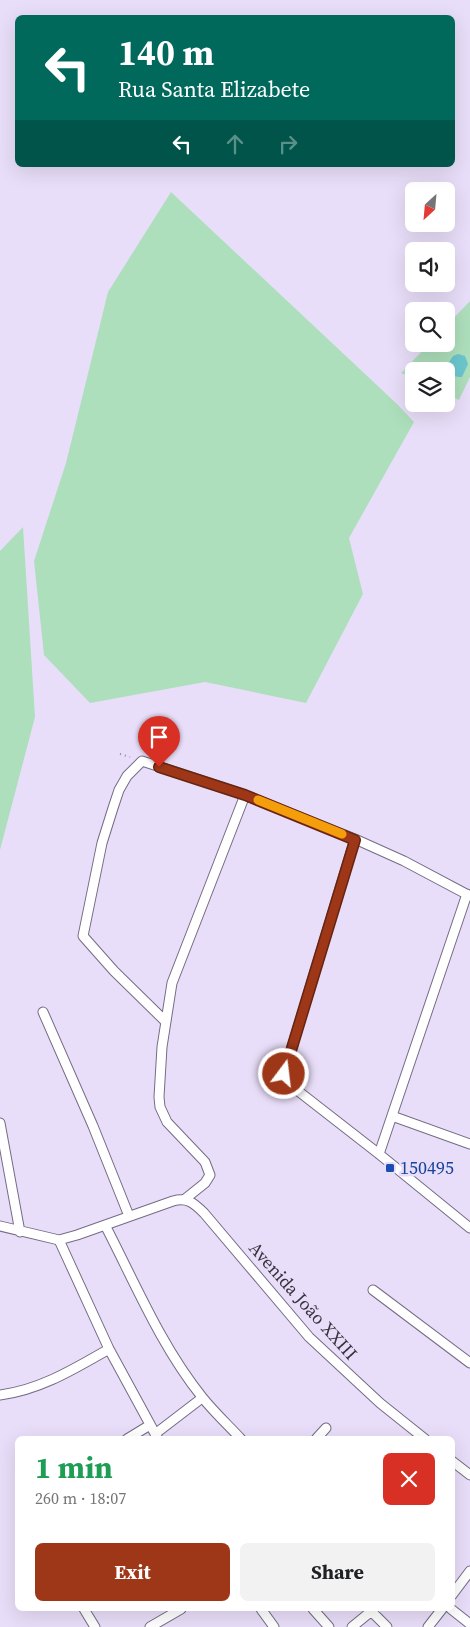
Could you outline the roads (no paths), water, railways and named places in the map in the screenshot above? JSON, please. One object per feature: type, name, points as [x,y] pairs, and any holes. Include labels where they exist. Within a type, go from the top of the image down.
[{"type":"street","points":[[165,1021],[114,971],[82,936],[102,843],[119,790],[127,776],[142,762],[245,795],[404,861],[468,895],[379,1154]]},
{"type":"street","points":[[0,1226],[60,1240],[173,1201],[185,1199],[207,1181],[210,1175],[205,1162],[168,1122],[160,1107],[162,1047],[172,983],[245,795]]},
{"type":"street","points":[[355,840],[284,1074],[286,1080],[293,1087],[470,1228]]},
{"type":"street","points":[[43,1012],[93,1126],[129,1216]]},
{"type":"street","points":[[392,1116],[470,1144]]},
{"type":"street","points":[[0,1122],[20,1232]]},
{"type":"street","name":"Avenida João XXIII","points":[[185,1199],[194,1203],[204,1213],[309,1337],[380,1403],[420,1436]]},
{"type":"street","points":[[105,1225],[165,1342],[202,1398],[238,1436]]},
{"type":"street","points":[[60,1240],[108,1349],[156,1436],[202,1398]]},
{"type":"street","points":[[373,1290],[470,1363]]},
{"type":"street","points":[[0,1395],[26,1390],[39,1385],[70,1371],[108,1349]]},
{"type":"street","points":[[132,1436],[150,1425]]},
{"type":"street","points":[[319,1436],[326,1428]]},
{"type":"street","points":[[455,1463],[470,1475]]},
{"type":"street","points":[[455,1591],[470,1571]]},
{"type":"street","points":[[85,1611],[95,1627]]},
{"type":"street","points":[[150,1627],[178,1611]]},
{"type":"street","points":[[262,1611],[274,1627]]},
{"type":"street","points":[[315,1611],[329,1627]]},
{"type":"street","points":[[352,1627],[372,1611]]},
{"type":"street","points":[[374,1611],[387,1627]]},
{"type":"street","points":[[428,1627],[440,1611]]},
{"type":"street","points":[[454,1611],[470,1624]]},
{"type":"place","name":"150495","points":[[390,1168]]}]
